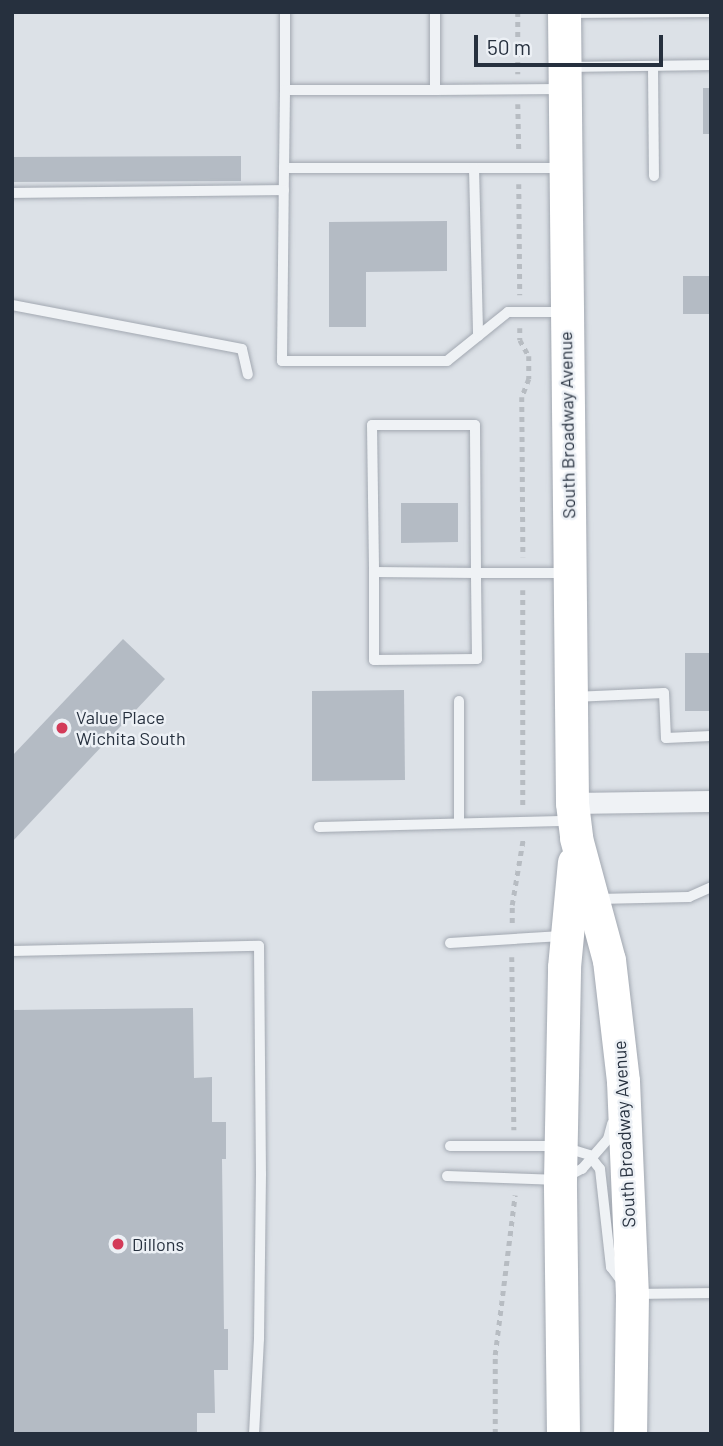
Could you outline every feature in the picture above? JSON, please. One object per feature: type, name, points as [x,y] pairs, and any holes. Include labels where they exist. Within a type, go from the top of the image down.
[{"type":"main road","name":"South Broadway Avenue","points":[[563,1434],[560,1180],[566,936],[574,821],[570,697],[564,13]]},
{"type":"main road","name":"South Broadway Avenue","points":[[574,821],[609,960],[623,1080],[632,1294],[630,1434]]},
{"type":"street","points":[[574,821],[711,802]]},
{"type":"lane","points":[[285,12],[282,362],[447,361],[508,312],[566,312]]},
{"type":"lane","points":[[435,12],[435,90]]},
{"type":"lane","points":[[564,13],[711,12]]},
{"type":"lane","points":[[285,90],[518,89],[564,78],[653,66],[711,65]]},
{"type":"lane","points":[[653,66],[654,176]]},
{"type":"lane","points":[[284,168],[564,167]]},
{"type":"lane","points":[[474,168],[478,336]]},
{"type":"lane","points":[[12,193],[284,190]]},
{"type":"lane","points":[[12,305],[242,349],[247,374]]},
{"type":"lane","points":[[372,425],[475,425],[477,659],[374,660],[374,572],[372,425]]},
{"type":"lane","points":[[374,572],[569,573]]},
{"type":"lane","points":[[570,697],[664,694],[666,738],[711,737]]},
{"type":"lane","points":[[459,701],[459,823]]},
{"type":"lane","points":[[319,827],[574,821]]},
{"type":"lane","points":[[592,900],[689,897],[711,887]]},
{"type":"lane","points":[[450,943],[512,937],[566,936]]},
{"type":"lane","points":[[12,951],[259,946],[261,1174],[259,1339],[254,1434]]},
{"type":"lane","points":[[447,1177],[560,1180],[582,1169],[608,1139],[623,1080]]},
{"type":"lane","points":[[450,1146],[574,1148],[591,1158],[600,1169],[611,1267],[632,1294],[711,1293]]},
{"type":"path","points":[[514,1146],[512,905],[523,842],[522,397],[529,379],[529,356],[520,340],[518,12]]},
{"type":"path","points":[[495,1434],[495,1355],[515,1212],[515,1179]]},
{"type":"building","points":[[703,88],[711,88],[711,134],[703,134]]},
{"type":"building","points":[[241,156],[241,181],[12,182],[12,157]]},
{"type":"building","points":[[447,221],[447,271],[366,272],[366,327],[329,327],[329,222]]},
{"type":"building","points":[[683,276],[711,276],[711,314],[683,314]]},
{"type":"building","points":[[401,503],[458,503],[458,542],[401,543]]},
{"type":"building","points":[[123,639],[165,679],[12,842],[12,756]]},
{"type":"building","points":[[685,653],[711,653],[711,711],[685,711]]},
{"type":"building","points":[[404,690],[405,780],[312,781],[312,691]]},
{"type":"building","name":"Dillons","points":[[193,1008],[194,1078],[212,1077],[212,1122],[226,1122],[226,1159],[222,1159],[224,1329],[228,1329],[228,1370],[214,1370],[215,1413],[197,1413],[197,1434],[12,1434],[12,1010]]},
{"type":"place","name":"Value Place Wichita South","points":[[62,728]]},
{"type":"place","name":"Dillons","points":[[118,1244]]}]
